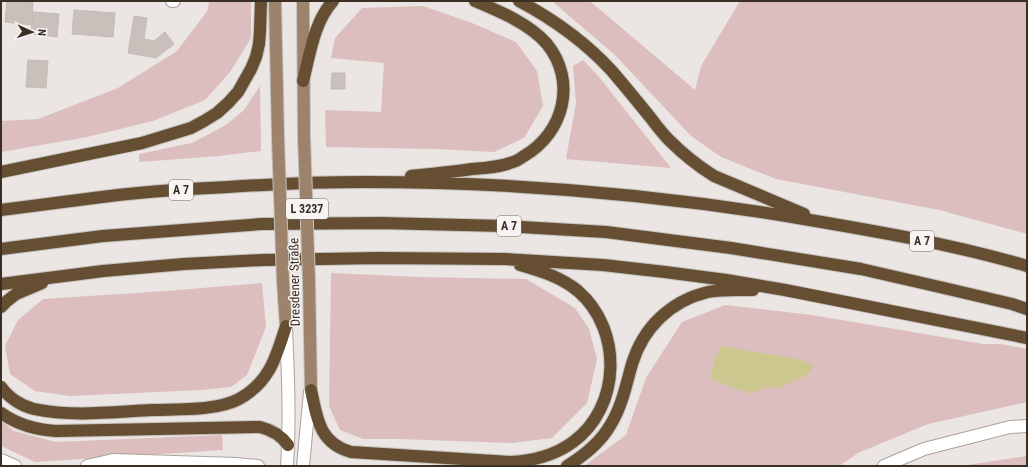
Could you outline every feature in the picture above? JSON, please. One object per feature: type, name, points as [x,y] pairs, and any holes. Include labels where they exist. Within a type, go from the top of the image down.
[{"type":"highway","points":[[1,172],[142,143],[191,128],[211,117],[228,103],[238,92],[251,69],[259,44],[261,1]]},
{"type":"highway","points":[[303,81],[317,26],[321,16],[333,1]]},
{"type":"highway","points":[[362,182],[504,165],[514,162],[534,150],[548,136],[555,125],[561,107],[563,89],[562,77],[554,55],[539,36],[530,29],[475,1]]},
{"type":"highway","points":[[519,1],[559,25],[594,53],[669,140],[701,168],[714,176],[821,222]]},
{"type":"highway","name":"A 7","points":[[1,210],[96,197],[263,185],[362,182],[494,185],[607,193],[735,208],[870,230],[947,246],[1025,266]]},
{"type":"highway","name":"A 7","points":[[1,249],[103,236],[262,224],[380,223],[504,226],[606,232],[731,248],[861,269],[1012,304],[1027,309]]},
{"type":"highway","points":[[1,284],[103,271],[184,264],[263,260],[378,258],[504,259],[603,265],[726,280],[785,290],[935,321],[1027,338]]},
{"type":"highway","points":[[311,390],[325,436],[336,446],[351,452],[510,462],[537,459],[550,455],[573,442],[583,433],[600,411],[609,384],[611,355],[604,327],[588,302],[578,291],[567,283],[554,276],[504,259]]},
{"type":"highway","points":[[1,307],[16,294],[58,276]]},
{"type":"highway","points":[[567,466],[580,458],[593,447],[603,437],[611,425],[623,399],[639,345],[650,327],[670,308],[696,295],[709,292],[724,290],[785,290]]},
{"type":"highway","points":[[1,387],[12,398],[22,404],[32,408],[59,412],[182,409],[220,406],[240,399],[249,393],[264,378],[276,358],[286,326]]},
{"type":"highway","points":[[1,413],[29,427],[49,430],[260,428],[268,429],[276,433],[283,438],[288,445]]},
{"type":"main road","name":"Dresdener Straße","points":[[275,1],[283,282],[289,393],[287,466]]},
{"type":"main road","name":"Dresdener Straße","points":[[302,466],[311,390],[304,137],[303,1]]},
{"type":"main road","points":[[884,466],[924,449],[1010,427],[1027,426]]},
{"type":"main road","points":[[1,460],[15,466]]},
{"type":"main road","points":[[91,466],[113,460],[258,466]]},
{"type":"shaded area","points":[[209,1],[251,1],[251,38],[230,72],[205,100],[153,121],[87,137],[1,152],[1,121],[38,119],[118,88],[177,51],[208,10]]},
{"type":"shaded area","points":[[552,1],[591,2],[695,90],[701,66],[740,1],[1027,1],[1027,234],[939,210],[776,179],[721,157],[691,136],[616,56]]},
{"type":"shaded area","points":[[423,6],[472,23],[516,42],[537,71],[543,106],[524,138],[494,152],[435,149],[326,147],[325,110],[381,112],[384,63],[331,58],[335,38],[362,8]]},
{"type":"shaded area","points":[[583,60],[600,78],[671,168],[566,159],[576,103],[573,66]]},
{"type":"shaded area","points":[[260,86],[261,151],[219,156],[139,162],[139,154],[192,143],[226,125],[244,110]]},
{"type":"shaded area","points":[[331,273],[420,277],[526,279],[575,308],[589,329],[597,359],[587,403],[552,438],[512,443],[363,439],[340,430],[329,406]]},
{"type":"shaded area","points":[[262,283],[266,327],[247,375],[231,387],[202,390],[70,396],[35,391],[10,374],[5,346],[18,320],[43,299]]},
{"type":"shaded area","points":[[725,305],[812,315],[983,344],[1000,344],[1027,349],[1027,402],[928,424],[858,453],[839,466],[584,466],[626,435],[646,378],[682,322]],"holes":[[[721,346],[779,388],[764,388],[710,379]]]},
{"type":"shaded area","points":[[721,346],[802,360],[814,367],[805,376],[779,388],[764,388],[751,394],[710,379],[713,366]]},
{"type":"shaded area","points":[[1,421],[14,431],[56,442],[222,435],[223,450],[35,462],[1,446]]},
{"type":"shaded area","points":[[1027,456],[1027,466],[961,466]]},
{"type":"building","points":[[7,1],[33,2],[32,25],[5,22]]},
{"type":"building","points":[[74,10],[115,13],[113,37],[72,34]]},
{"type":"building","points":[[33,12],[59,14],[57,37],[31,34]]},
{"type":"building","points":[[134,16],[147,18],[144,39],[154,41],[165,32],[174,44],[156,58],[128,53]]},
{"type":"building","points":[[28,60],[48,61],[46,88],[26,87]]},
{"type":"building","points":[[332,73],[345,73],[345,89],[331,89]]}]
